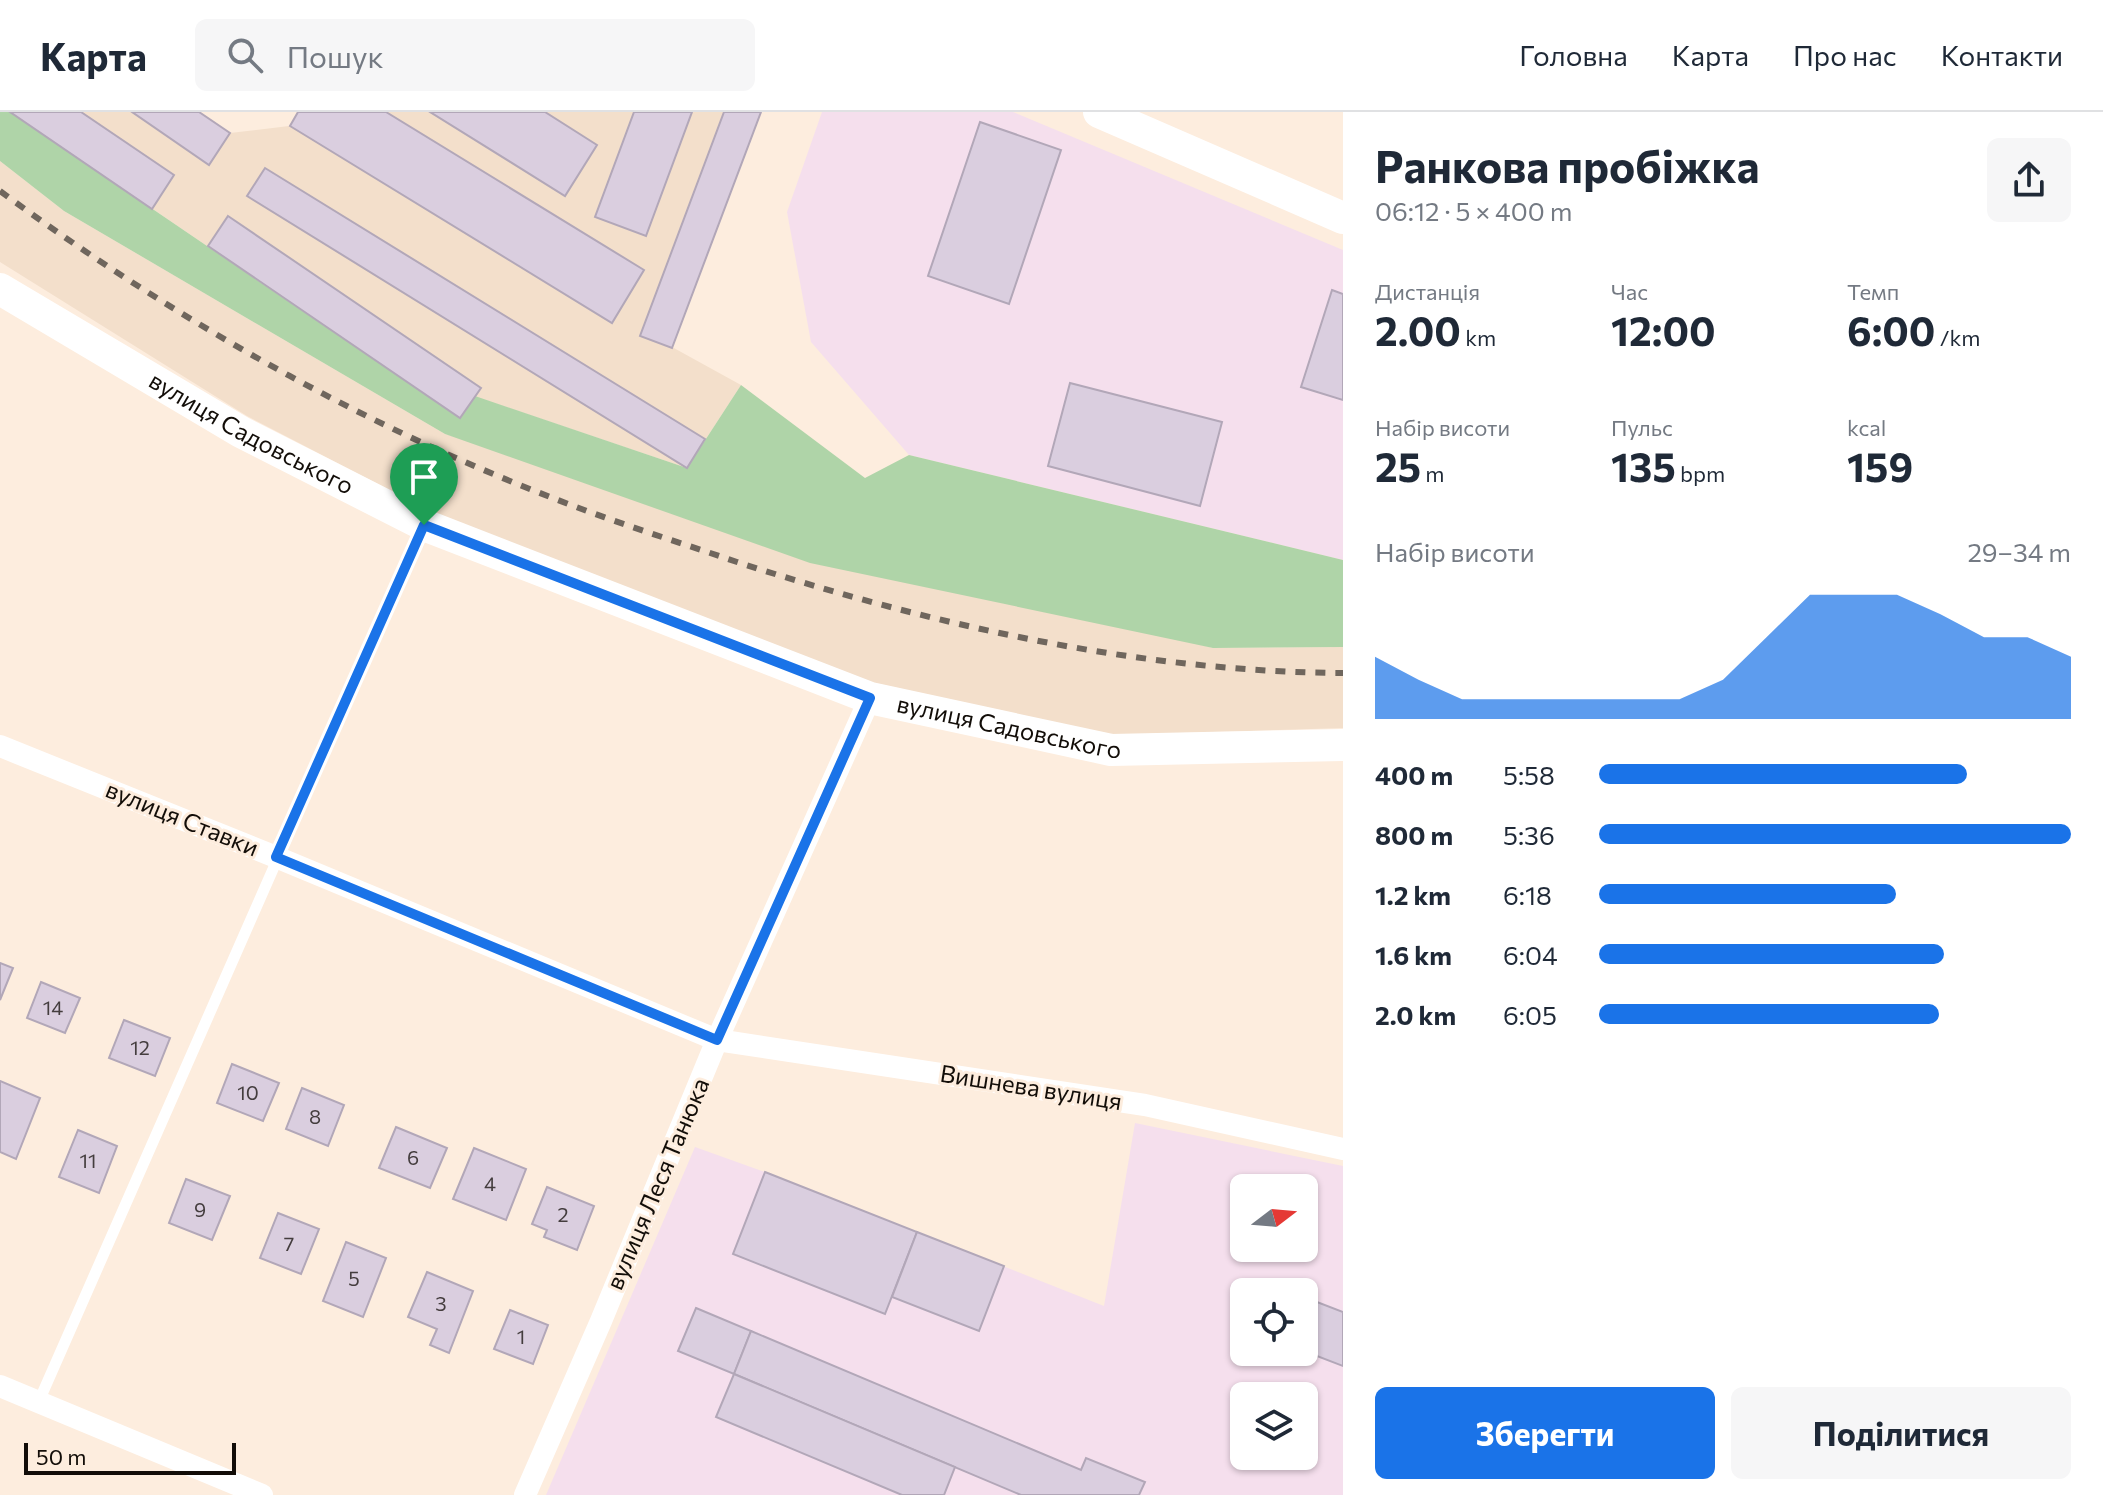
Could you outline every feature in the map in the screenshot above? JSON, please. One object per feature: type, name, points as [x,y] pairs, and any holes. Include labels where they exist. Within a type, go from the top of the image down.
[{"type":"street","points":[[1099,112],[1343,218]]},
{"type":"street","name":"вулиця Садовського","points":[[0,289],[241,432],[424,525],[870,698],[1111,750],[1343,745]]},
{"type":"street","name":"вулиця Леся Танюка","points":[[525,1495],[717,1040],[870,698]]},
{"type":"street","name":"вулиця Ставки","points":[[0,746],[717,1040]]},
{"type":"street","name":"Вишнева вулиця","points":[[717,1040],[1145,1105],[1343,1149]]},
{"type":"street","points":[[0,1386],[262,1495]]},
{"type":"lane","points":[[39,1401],[424,525]]},
{"type":"shaded area","points":[[10,112],[199,112],[230,133],[289,126],[298,112],[761,112],[672,347],[741,385],[687,468],[476,397],[460,418]]},
{"type":"shaded area","points":[[822,112],[1013,112],[1343,250],[1343,560],[909,455],[811,342],[787,212]]},
{"type":"shaded area","points":[[0,161],[64,211],[445,434],[1213,648],[1343,647],[1343,728],[1113,735],[874,683],[432,512],[247,416],[0,262]]},
{"type":"shaded area","points":[[1135,1123],[1343,1166],[1343,1495],[546,1495],[695,1147],[1104,1306]]},
{"type":"green space","points":[[0,112],[10,112],[460,418],[475,396],[687,468],[741,385],[865,478],[909,455],[1343,560],[1343,647],[1213,648],[810,563],[445,434],[64,211],[0,161]]},
{"type":"building","points":[[10,112],[81,112],[174,175],[152,209]]},
{"type":"building","points":[[132,112],[199,112],[230,133],[209,165]]},
{"type":"building","points":[[298,112],[386,112],[644,270],[612,323],[290,126]]},
{"type":"building","points":[[430,112],[545,112],[597,145],[565,196]]},
{"type":"building","points":[[634,112],[692,112],[646,236],[595,217]]},
{"type":"building","points":[[724,112],[761,112],[672,348],[640,336]]},
{"type":"building","points":[[980,122],[1061,150],[1009,304],[928,276]]},
{"type":"building","points":[[265,168],[705,439],[687,468],[247,196]]},
{"type":"building","points":[[228,216],[481,388],[460,418],[208,246]]},
{"type":"building","points":[[1332,290],[1343,294],[1343,400],[1301,387]]},
{"type":"building","points":[[1070,383],[1222,422],[1200,506],[1048,466]]},
{"type":"building","points":[[0,963],[13,968],[0,1000]]},
{"type":"building","points":[[41,982],[80,998],[65,1033],[27,1018]]},
{"type":"building","points":[[124,1020],[170,1038],[155,1076],[109,1058]]},
{"type":"building","points":[[232,1064],[279,1083],[263,1121],[217,1103]]},
{"type":"building","points":[[0,1081],[40,1098],[16,1159],[0,1152]]},
{"type":"building","points":[[302,1088],[344,1105],[328,1146],[286,1129]]},
{"type":"building","points":[[396,1127],[447,1148],[430,1188],[379,1168]]},
{"type":"building","points":[[78,1130],[117,1146],[99,1193],[59,1177]]},
{"type":"building","points":[[474,1148],[526,1169],[506,1220],[453,1199]]},
{"type":"building","points":[[765,1172],[917,1232],[885,1314],[733,1254]]},
{"type":"building","points":[[186,1179],[230,1196],[212,1240],[169,1223]]},
{"type":"building","points":[[547,1187],[594,1206],[577,1250],[544,1237],[547,1230],[532,1224]]},
{"type":"building","points":[[278,1213],[319,1229],[301,1274],[260,1258]]},
{"type":"building","points":[[917,1232],[1004,1266],[979,1331],[892,1297]]},
{"type":"building","points":[[346,1242],[386,1258],[363,1317],[323,1301]]},
{"type":"building","points":[[427,1272],[473,1291],[449,1353],[430,1345],[437,1329],[408,1317]]},
{"type":"building","points":[[1318,1302],[1343,1312],[1343,1366],[1318,1356]]},
{"type":"building","points":[[696,1308],[751,1331],[734,1374],[678,1351]]},
{"type":"building","points":[[510,1310],[548,1325],[533,1364],[494,1349]]},
{"type":"building","points":[[751,1331],[1081,1470],[1086,1458],[1145,1482],[1139,1495],[1021,1495],[734,1374]]},
{"type":"building","points":[[734,1374],[955,1467],[944,1495],[902,1495],[716,1417]]},
{"type":"railway","points":[[0,191],[131,282],[268,364],[411,437],[603,517],[810,585],[960,624],[1113,654],[1190,664],[1343,673]]},
{"type":"route","points":[[424,525],[870,698],[717,1040],[276,857],[424,525]]}]
